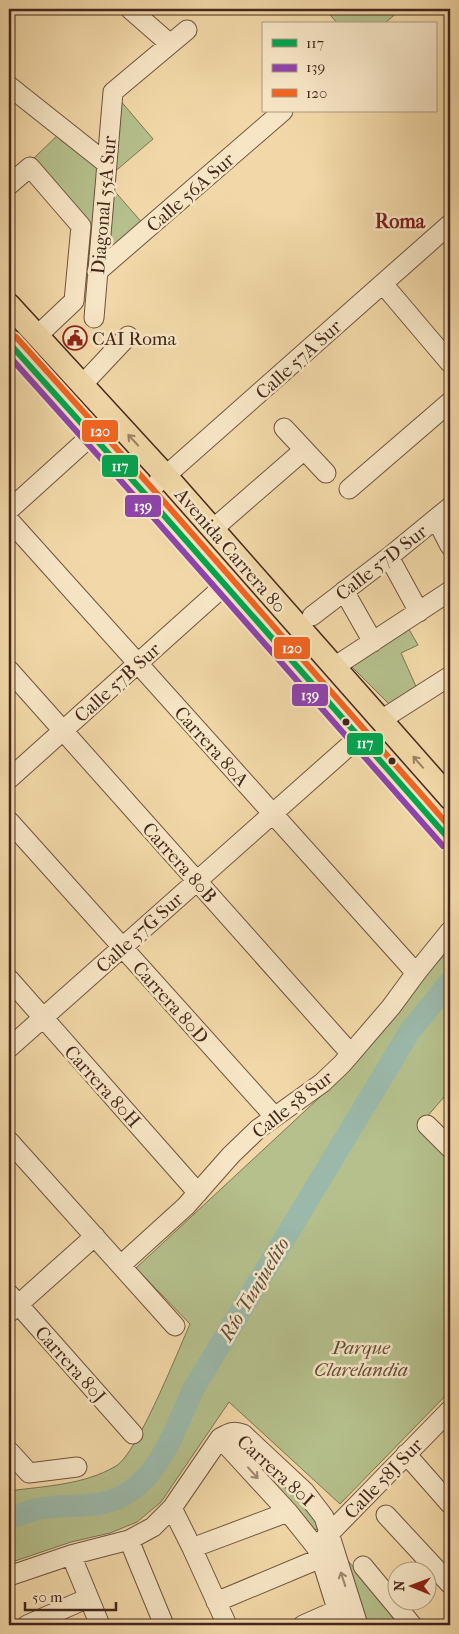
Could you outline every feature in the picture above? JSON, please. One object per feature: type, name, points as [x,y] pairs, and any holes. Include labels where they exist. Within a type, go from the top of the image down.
[{"type":"main road","name":"Avenida Carrera 80","points":[[9,305],[166,476],[450,798]]},
{"type":"main road","name":"Avenida Carrera 80","points":[[9,343],[145,494],[450,840]]},
{"type":"street","points":[[130,9],[170,44],[187,30]]},
{"type":"street","name":"Diagonal 55A Sur","points":[[94,318],[112,92],[170,44]]},
{"type":"street","points":[[9,86],[106,163]]},
{"type":"street","name":"Calle 56A Sur","points":[[97,272],[282,112]]},
{"type":"street","points":[[9,185],[30,167],[81,226],[74,301],[37,336]]},
{"type":"street","name":"Calle 57A Sur","points":[[145,494],[450,224]]},
{"type":"street","points":[[383,284],[450,363]]},
{"type":"street","points":[[82,385],[128,336]]},
{"type":"street","points":[[349,489],[450,402]]},
{"type":"street","points":[[284,428],[326,473]]},
{"type":"street","points":[[9,510],[92,435]]},
{"type":"street","points":[[213,530],[304,450]]},
{"type":"street","points":[[443,513],[450,546]]},
{"type":"street","name":"Calle 57D Sur","points":[[312,616],[443,513]]},
{"type":"street","name":"Carrera 80A","points":[[9,520],[416,973]]},
{"type":"street","points":[[389,557],[419,612]]},
{"type":"street","name":"Calle 57B Sur","points":[[9,779],[225,585]]},
{"type":"street","points":[[344,591],[373,642]]},
{"type":"street","points":[[334,667],[450,591]]},
{"type":"street","name":"Carrera 80B","points":[[9,670],[352,1054]]},
{"type":"street","points":[[381,720],[446,685]]},
{"type":"street","name":"Calle 57G Sur","points":[[9,1048],[359,737]]},
{"type":"street","name":"Carrera 80D","points":[[9,821],[274,1116]]},
{"type":"street","name":"Calle 58 Sur","points":[[121,1265],[186,1206],[231,1155],[274,1116],[322,1083],[352,1054],[450,931]]},
{"type":"street","name":"Carrera 80H","points":[[9,980],[198,1193]]},
{"type":"street","points":[[427,1125],[450,1148]]},
{"type":"street","points":[[9,1141],[175,1326]]},
{"type":"street","points":[[12,1304],[95,1236]]},
{"type":"street","name":"Carrera 80J","points":[[12,1304],[133,1434]]},
{"type":"street","name":"Calle 58J Sur","points":[[216,1602],[319,1553],[330,1533],[450,1410]]},
{"type":"street","name":"Carrera 80I","points":[[340,1617],[319,1553],[288,1512],[220,1438],[235,1431],[243,1434],[314,1502],[324,1517],[330,1533],[358,1625]]},
{"type":"street","points":[[9,1576],[71,1555],[129,1540],[154,1527],[172,1508],[220,1438]]},
{"type":"street","points":[[9,1451],[29,1473],[77,1467]]},
{"type":"street","points":[[406,1454],[450,1504]]},
{"type":"street","points":[[172,1508],[226,1625]]},
{"type":"street","points":[[192,1548],[288,1512]]},
{"type":"street","points":[[386,1515],[450,1584]]},
{"type":"street","points":[[129,1540],[164,1625]]},
{"type":"street","points":[[71,1555],[100,1625]]},
{"type":"street","points":[[363,1566],[412,1625]]},
{"type":"street","points":[[27,1625],[79,1602]]},
{"type":"street","points":[[303,1625],[340,1617]]},
{"type":"green space","points":[[325,9],[401,9],[386,22],[336,22]]},
{"type":"green space","points":[[113,92],[153,139],[105,180],[144,225],[102,262],[104,238],[33,159],[64,129],[106,163]]},
{"type":"green space","points":[[407,626],[418,645],[401,653],[418,691],[392,707],[349,664]]},
{"type":"green space","name":"Parque Clarelandia","points":[[450,949],[450,1090],[419,1126],[450,1157],[450,1391],[340,1504],[229,1402],[161,1502],[137,1522],[110,1533],[71,1542],[9,1563],[9,1491],[78,1481],[104,1472],[116,1466],[125,1458],[135,1443],[156,1401],[190,1324],[136,1268],[320,1097],[357,1056],[393,1009]]},
{"type":"green space","points":[[257,1458],[315,1514],[320,1528],[318,1530],[310,1527],[256,1462]]},
{"type":"green space","points":[[339,1550],[386,1606],[386,1612],[391,1612],[402,1625],[364,1625]]},
{"type":"waterway","name":"Río Tunjuelito","points":[[9,1518],[43,1508],[103,1503],[121,1496],[137,1486],[149,1473],[170,1441],[193,1390],[410,1031],[450,982]]},
{"type":"transit line","name":"120","points":[[16,337],[152,488],[450,827]]},
{"type":"transit line","name":"117","points":[[9,343],[145,494],[450,840]]},
{"type":"transit line","name":"139","points":[[9,356],[443,846]]},
{"type":"place","name":"CAI Roma","points":[[75,338]]},
{"type":"district","name":"Roma","points":[[400,221]]}]
